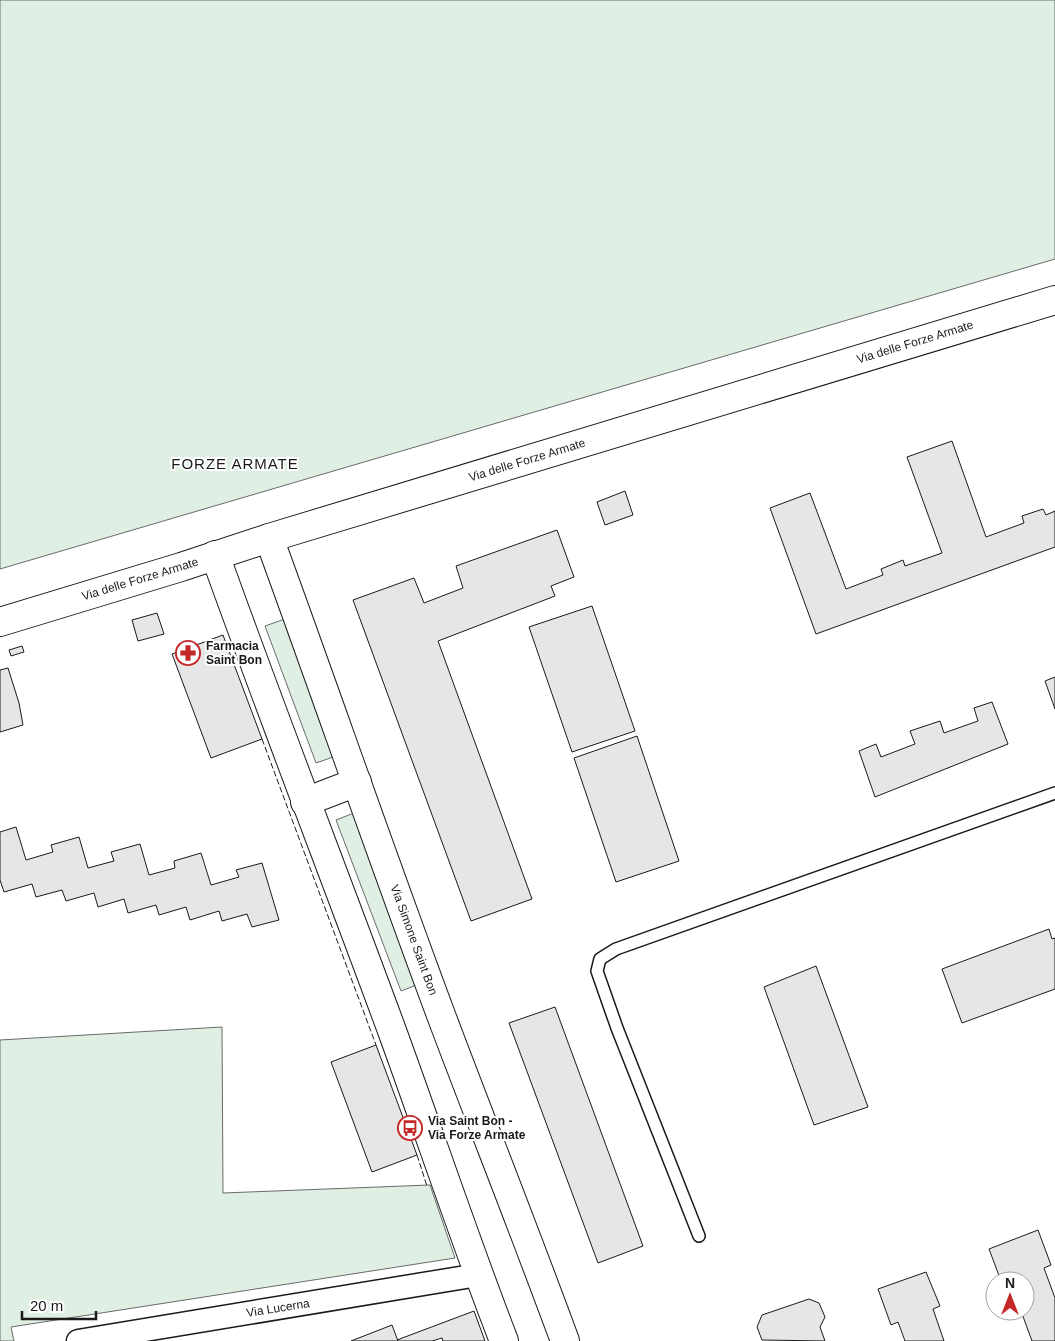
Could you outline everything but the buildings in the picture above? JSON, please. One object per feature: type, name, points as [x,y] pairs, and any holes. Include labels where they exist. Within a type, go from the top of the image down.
[{"type":"street","name":"Via delle Forze Armate","points":[[0,622],[270,538],[1055,300]]},
{"type":"street","name":"Via Simone Saint Bon","points":[[270,538],[440,1013],[564,1341]]},
{"type":"street","points":[[215,555],[391,1030],[478,1275],[504,1341]]},
{"type":"street","points":[[305,802],[357,782]]},
{"type":"street","name":"Via Lucerna","points":[[78,1341],[478,1275]]},
{"type":"lane","points":[[700,1236],[596,971],[600,960],[616,949],[1055,793]]},
{"type":"green space","points":[[0,0],[1055,0],[1055,259],[0,569]]},
{"type":"green space","points":[[285,619],[336,756],[316,763],[265,626]]},
{"type":"green space","points":[[354,813],[419,984],[401,991],[336,820]]},
{"type":"green space","points":[[222,1027],[223,1193],[430,1185],[455,1258],[11,1327],[14,1341],[0,1341],[0,1040]]},
{"type":"fence","points":[[262,739],[376,1045]]},
{"type":"fence","points":[[417,1155],[427,1186]]},
{"type":"place","name":"Farmacia Saint Bon","points":[[188,653]]},
{"type":"place","name":"Via Saint Bon - Via Forze Armate","points":[[410,1128]]},
{"type":"district","name":"FORZE ARMATE","points":[[235,464]]}]
